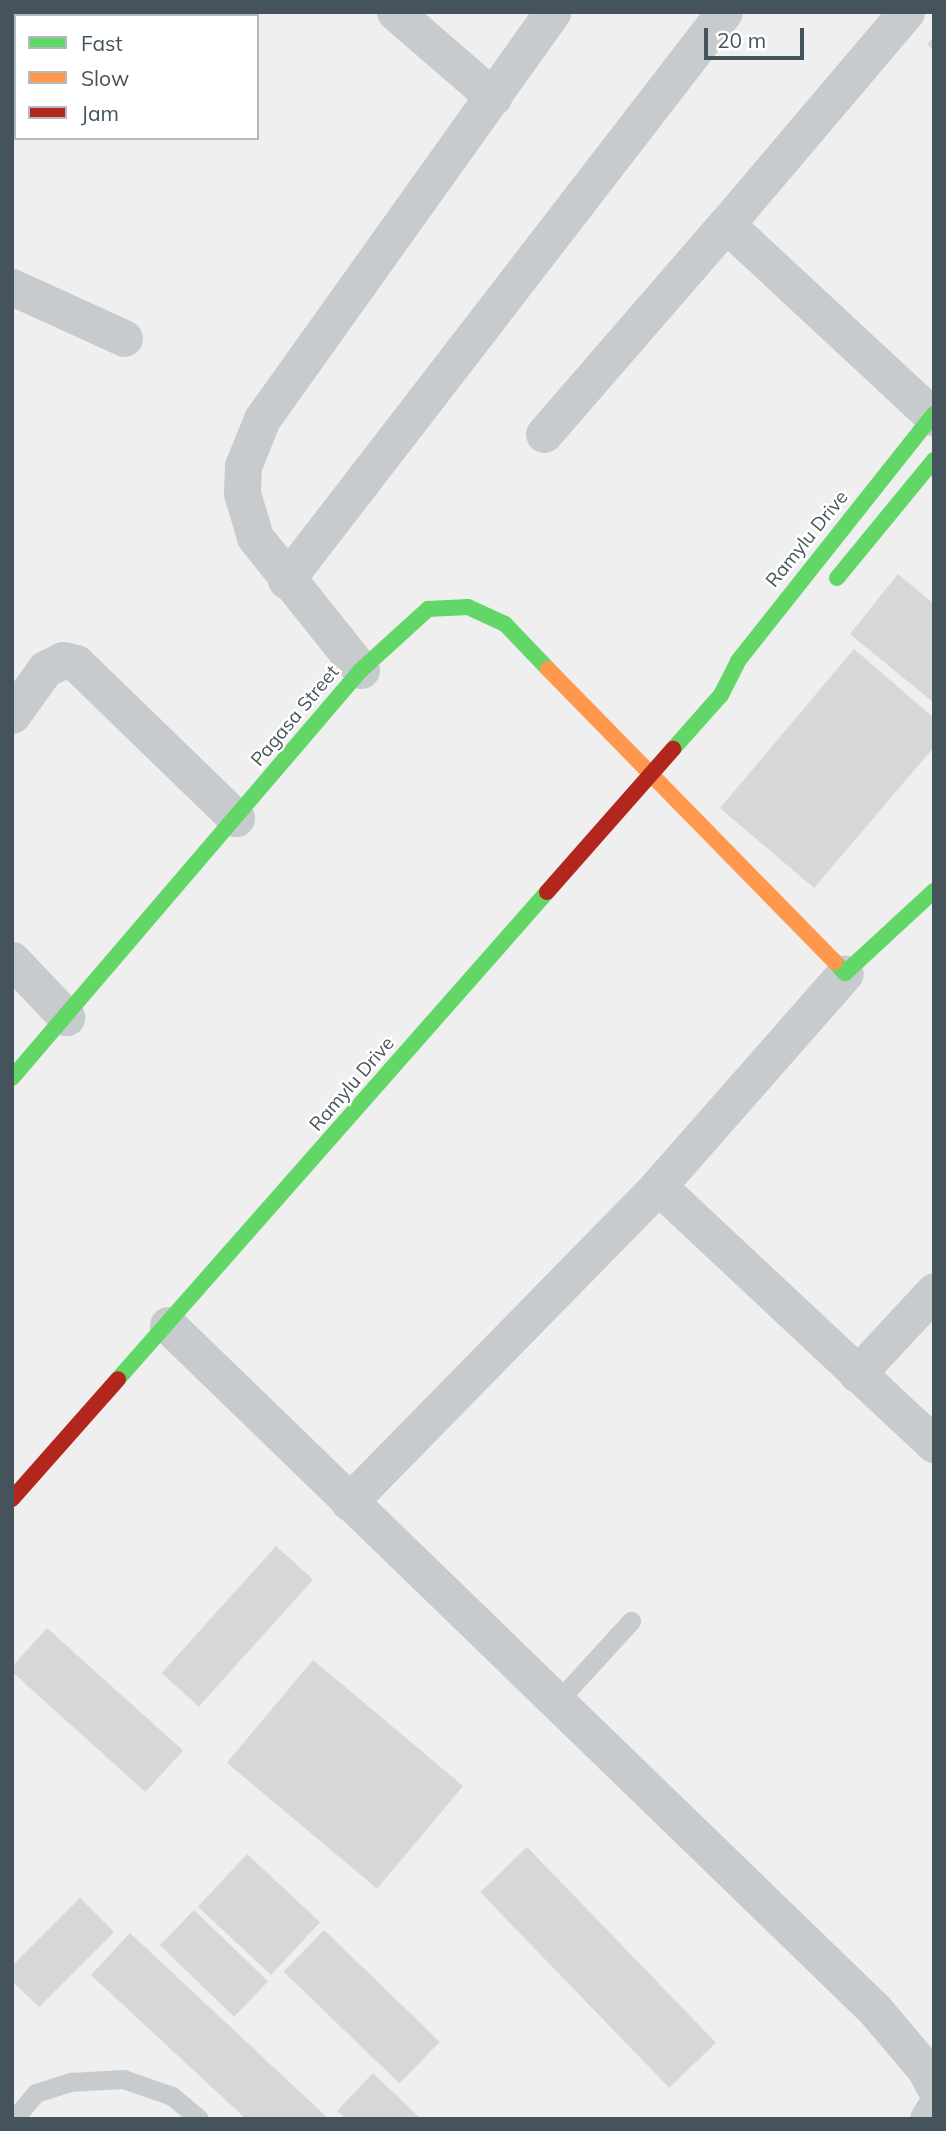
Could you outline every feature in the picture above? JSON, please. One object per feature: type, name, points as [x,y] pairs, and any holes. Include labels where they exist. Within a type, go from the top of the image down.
[{"type":"street","points":[[395,12],[434,25],[493,97]]},
{"type":"street","points":[[361,670],[286,580],[255,537],[242,493],[243,466],[262,419],[552,12]]},
{"type":"street","points":[[286,580],[724,12]]},
{"type":"street","points":[[544,434],[906,12]]},
{"type":"street","points":[[726,224],[933,416]]},
{"type":"street","points":[[13,289],[124,338]]},
{"type":"street","name":"Ramylu Drive","points":[[12,1499],[721,695],[737,661],[933,416]]},
{"type":"street","points":[[827,590],[934,460]]},
{"type":"street","name":"Pagasa Street","points":[[12,1078],[361,670],[428,609],[468,607],[505,624],[845,973]]},
{"type":"street","points":[[12,715],[45,669],[63,660],[76,663],[236,818]]},
{"type":"street","name":"Ramylu Drive","points":[[721,695],[745,682]]},
{"type":"street","points":[[349,1502],[657,1186],[845,973],[934,891]]},
{"type":"street","points":[[12,960],[66,1017]]},
{"type":"street","points":[[657,1186],[934,1444]]},
{"type":"street","points":[[857,1374],[934,1291]]},
{"type":"street","points":[[167,1325],[875,2010],[925,2068],[934,2086]]},
{"type":"street","points":[[928,2119],[934,2109]]},
{"type":"lane","points":[[556,1702],[631,1621]]},
{"type":"lane","points":[[15,2119],[36,2093],[69,2082],[122,2078],[172,2096],[199,2119]]},
{"type":"building","points":[[934,36],[934,50],[927,45]]},
{"type":"building","points":[[898,574],[934,604],[934,703],[850,634]]},
{"type":"building","points":[[854,649],[934,718],[934,747],[814,888],[720,808]]},
{"type":"building","points":[[276,1546],[313,1579],[199,1707],[162,1673]]},
{"type":"building","points":[[47,1628],[183,1750],[146,1792],[12,1672],[12,1667]]},
{"type":"building","points":[[313,1660],[463,1786],[377,1889],[227,1763]]},
{"type":"building","points":[[527,1847],[716,2043],[669,2088],[480,1892]]},
{"type":"building","points":[[247,1854],[320,1922],[271,1975],[198,1907]]},
{"type":"building","points":[[80,1898],[114,1932],[39,2007],[12,1981],[12,1966]]},
{"type":"building","points":[[194,1910],[268,1982],[234,2017],[160,1945]]},
{"type":"building","points":[[324,1930],[440,2042],[400,2084],[284,1972]]},
{"type":"building","points":[[130,1933],[329,2119],[246,2119],[91,1975]]},
{"type":"building","points":[[373,2073],[421,2119],[346,2119],[337,2111]]},
{"type":"traffic: fast","points":[[673,749],[721,695],[738,661],[934,414]]},
{"type":"traffic: fast","points":[[837,578],[934,460]]},
{"type":"traffic: fast","points":[[12,1078],[361,670],[428,609],[468,607],[505,624],[548,669]]},
{"type":"traffic: fast","points":[[835,962],[845,973],[934,891]]},
{"type":"traffic: fast","points":[[118,1379],[547,892]]},
{"type":"traffic: slow","points":[[548,669],[835,962]]},
{"type":"traffic: jam","points":[[547,892],[673,749]]},
{"type":"traffic: jam","points":[[12,1499],[118,1379]]}]
